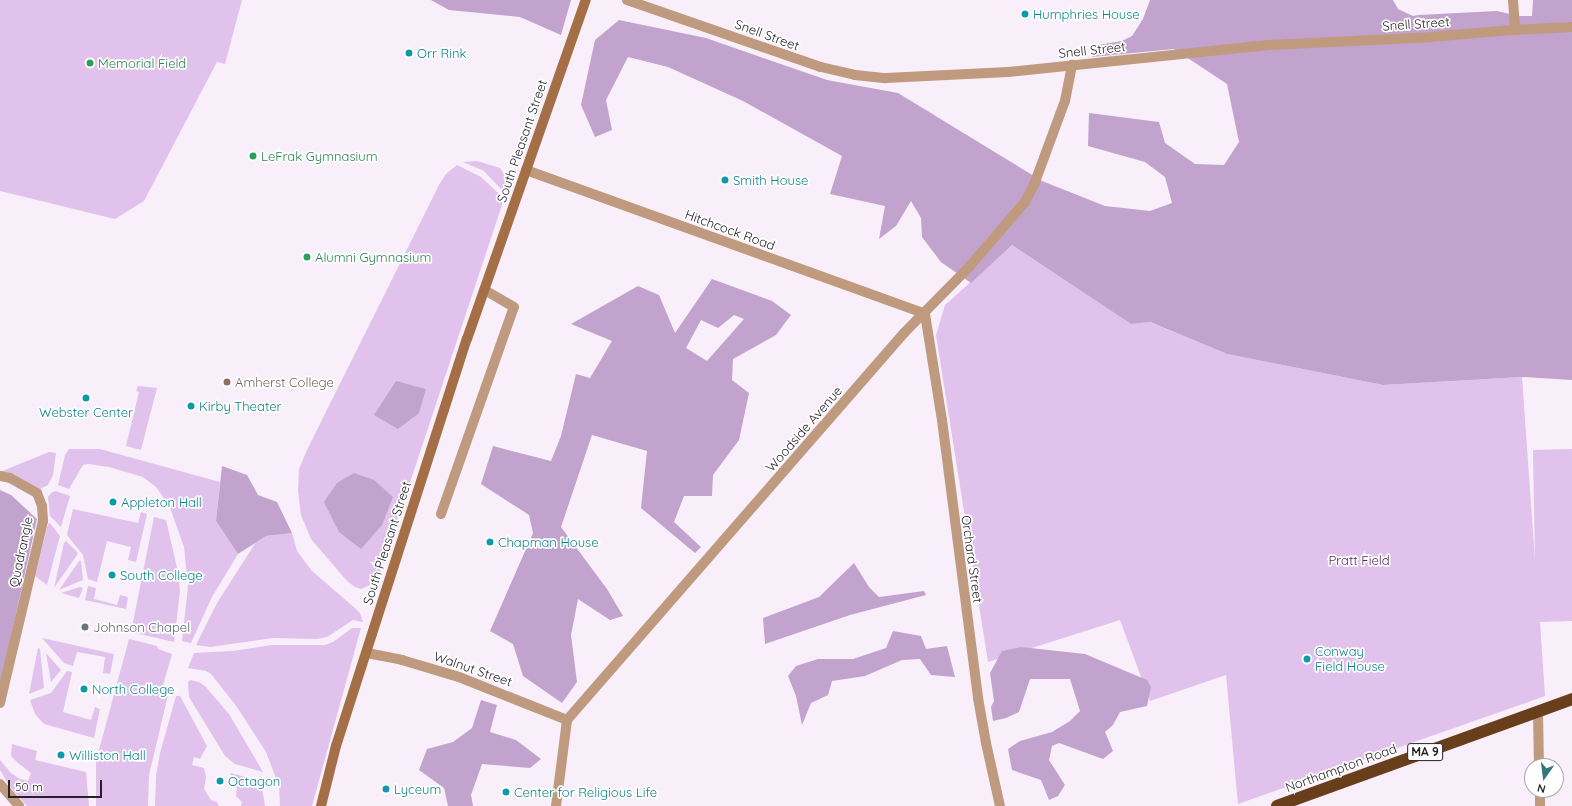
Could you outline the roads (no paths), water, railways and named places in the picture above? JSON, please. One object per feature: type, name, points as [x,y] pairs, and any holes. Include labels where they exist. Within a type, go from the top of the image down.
[{"type":"highway","name":"Northampton Road","points":[[1282,805],[1572,699]]},
{"type":"main road","name":"South Pleasant Street","points":[[321,806],[336,746],[484,290],[586,0]]},
{"type":"street","name":"Snell Street","points":[[626,0],[807,63],[856,75],[886,78],[930,77],[1072,66],[1269,45],[1430,37],[1572,27]]},
{"type":"street","points":[[1513,0],[1515,30]]},
{"type":"street","name":"Woodside Avenue","points":[[568,720],[904,333],[925,314],[1025,202],[1035,182],[1065,101],[1072,66]]},
{"type":"street","name":"Hitchcock Road","points":[[526,170],[925,314]]},
{"type":"street","points":[[441,514],[514,307],[484,290]]},
{"type":"street","name":"Orchard Street","points":[[925,314],[942,420],[975,678],[986,743],[1000,806]]},
{"type":"street","name":"Quadrangle","points":[[0,476],[10,478],[37,493],[42,506],[43,521],[0,703]]},
{"type":"street","name":"Walnut Street","points":[[367,653],[409,662],[459,677],[568,720]]},
{"type":"street","points":[[1538,711],[1539,758]]},
{"type":"street","points":[[556,806],[568,720]]},
{"type":"street","points":[[0,784],[19,806]]},
{"type":"place","name":"Humphries House","points":[[1025,14]]},
{"type":"place","name":"Orr Rink","points":[[409,53]]},
{"type":"place","name":"Memorial Field","points":[[90,63]]},
{"type":"place","name":"LeFrak Gymnasium","points":[[253,156]]},
{"type":"place","name":"Smith House","points":[[725,180]]},
{"type":"place","name":"Alumni Gymnasium","points":[[307,257]]},
{"type":"place","name":"Amherst College","points":[[227,382]]},
{"type":"place","name":"Webster Center","points":[[86,398]]},
{"type":"place","name":"Kirby Theater","points":[[191,406]]},
{"type":"place","name":"Appleton Hall","points":[[113,502]]},
{"type":"place","name":"Chapman House","points":[[490,542]]},
{"type":"place","name":"South College","points":[[112,575]]},
{"type":"place","name":"Johnson Chapel","points":[[85,627]]},
{"type":"place","name":"Conway Field House","points":[[1307,659]]},
{"type":"place","name":"North College","points":[[84,689]]},
{"type":"place","name":"Williston Hall","points":[[61,755]]},
{"type":"place","name":"Octagon","points":[[220,781]]},
{"type":"place","name":"Lyceum","points":[[386,789]]},
{"type":"place","name":"Center for Religious Life","points":[[506,792]]},
{"type":"park label","name":"Pratt Field","points":[[1359,560]]}]
